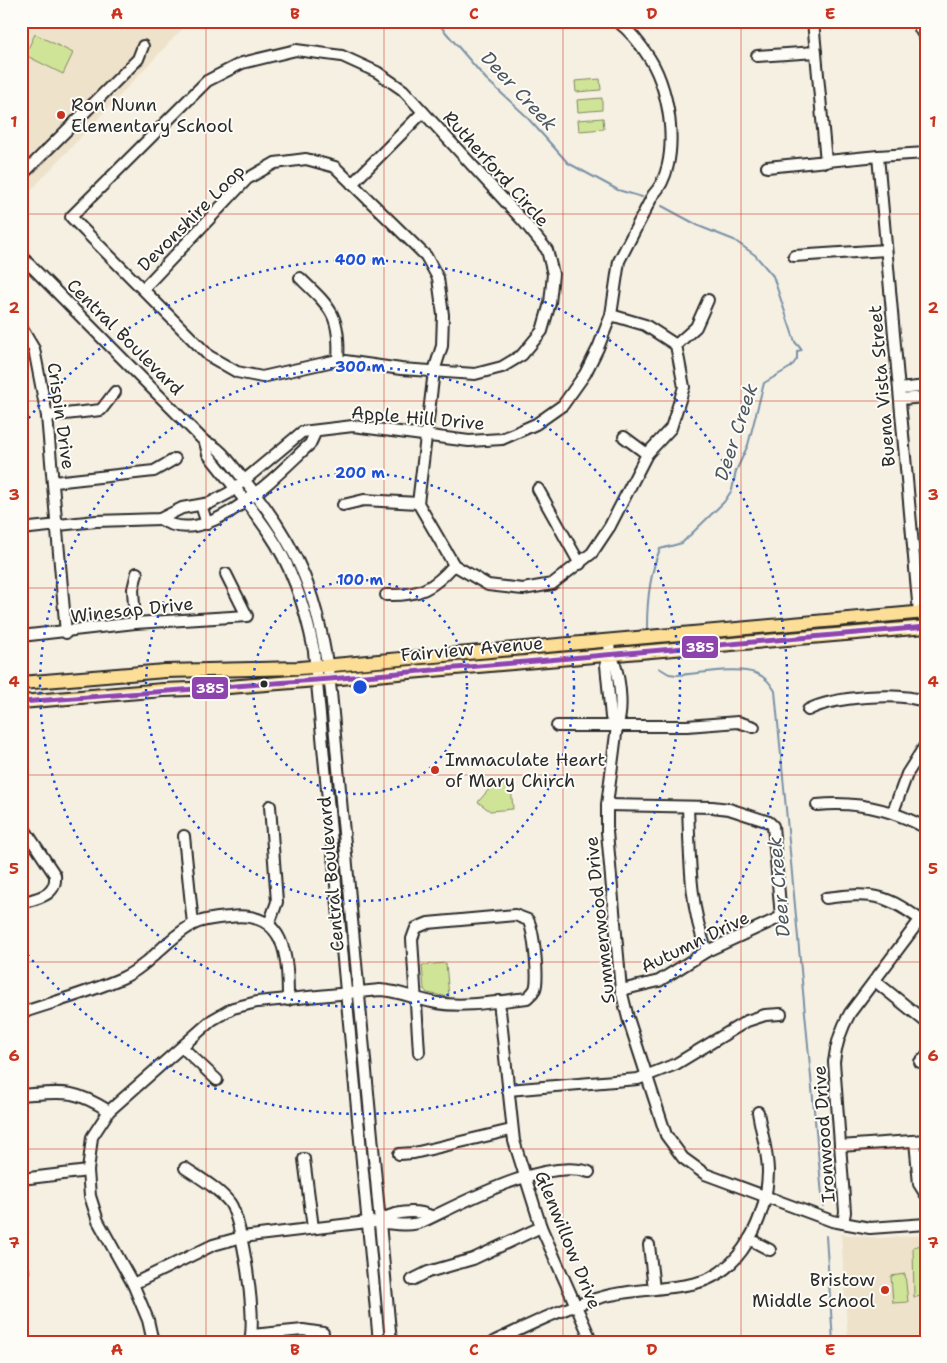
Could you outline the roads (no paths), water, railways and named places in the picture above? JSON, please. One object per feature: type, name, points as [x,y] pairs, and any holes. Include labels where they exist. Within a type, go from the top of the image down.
[{"type":"main road","name":"Fairview Avenue","points":[[21,702],[163,690],[330,680],[922,613]]},
{"type":"main road","name":"Fairview Avenue","points":[[21,683],[165,672],[273,670],[926,627]]},
{"type":"street","name":"Apple Hill Drive","points":[[21,529],[160,519],[182,508],[210,503],[229,493],[302,432],[353,426],[426,437],[470,441],[502,439],[536,424],[563,405],[585,374],[611,315],[619,261],[653,195],[661,187],[666,177],[670,151],[669,124],[664,90],[651,60],[629,25],[617,21]]},
{"type":"street","points":[[813,21],[826,162]]},
{"type":"street","points":[[920,21],[920,29],[926,39]]},
{"type":"street","points":[[21,176],[138,58],[143,46]]},
{"type":"street","name":"Rutherford Circle","points":[[296,50],[342,56],[384,76],[402,90],[525,223],[547,250],[553,274],[550,303],[542,331],[522,355],[502,367],[475,374],[434,372],[338,360],[262,377],[237,372],[209,356],[144,288],[71,217],[207,81],[242,63],[296,50]]},
{"type":"street","points":[[757,56],[816,52]]},
{"type":"street","points":[[352,184],[423,112]]},
{"type":"street","points":[[766,167],[926,153]]},
{"type":"street","name":"Buena Vista Street","points":[[878,156],[922,613]]},
{"type":"street","name":"Devonshire Loop","points":[[144,288],[247,179],[275,164],[306,158],[335,167],[426,256],[438,278],[443,315],[442,346],[434,372],[418,503]]},
{"type":"street","points":[[794,256],[886,250]]},
{"type":"street","name":"Central Boulevard","points":[[21,256],[205,442],[208,454],[270,534],[300,596],[311,635],[315,667],[379,1342]]},
{"type":"street","points":[[300,278],[328,306],[338,324],[338,360]]},
{"type":"street","points":[[676,345],[696,327],[708,300]]},
{"type":"street","points":[[343,505],[364,500],[418,503],[454,566],[488,585],[523,588],[552,584],[592,553],[610,526],[647,454],[670,428],[680,405],[684,387],[676,345],[645,325],[611,315]]},
{"type":"street","name":"Crispin Drive","points":[[21,327],[34,349],[48,416],[66,633]]},
{"type":"street","points":[[900,394],[926,386]]},
{"type":"street","points":[[48,416],[100,410],[115,392]]},
{"type":"street","points":[[900,394],[926,397]]},
{"type":"street","name":"Apple Hill Drive","points":[[160,519],[169,526],[184,527],[208,524],[245,501],[282,470],[310,444],[316,431]]},
{"type":"street","points":[[624,437],[647,454]]},
{"type":"street","name":"Central Boulevard","points":[[205,442],[213,444],[255,493],[280,528],[312,592],[323,632],[330,680],[391,1342]]},
{"type":"street","points":[[287,443],[297,456]]},
{"type":"street","points":[[271,457],[282,470]]},
{"type":"street","points":[[54,482],[154,471],[175,459]]},
{"type":"street","points":[[538,490],[580,564]]},
{"type":"street","points":[[201,505],[208,524]]},
{"type":"street","points":[[182,508],[184,527]]},
{"type":"street","points":[[386,595],[405,596],[423,591],[440,582],[454,566]]},
{"type":"street","points":[[135,623],[133,589],[137,573]]},
{"type":"street","name":"Winesap Drive","points":[[21,636],[66,633],[135,623],[247,616],[226,574]]},
{"type":"street","name":"Summerwood Drive","points":[[610,648],[617,668],[621,717],[617,726],[607,805],[607,832],[621,990],[646,1076],[666,1135],[683,1158],[705,1174],[832,1221],[870,1228],[926,1224]]},
{"type":"street","points":[[808,710],[821,704],[891,696],[909,697],[926,702]]},
{"type":"street","points":[[557,726],[688,726],[738,722],[754,727]]},
{"type":"street","points":[[892,812],[907,774],[926,744]]},
{"type":"street","points":[[817,805],[848,804],[892,812],[926,828]]},
{"type":"street","points":[[607,805],[688,807],[690,854],[698,929],[707,951]]},
{"type":"street","points":[[269,924],[277,902],[270,806]]},
{"type":"street","name":"Autumn Drive","points":[[621,990],[659,981],[707,951],[782,917],[773,826],[770,822],[729,809],[688,807]]},
{"type":"street","points":[[21,824],[54,874],[55,880],[52,891],[47,895],[21,903]]},
{"type":"street","points":[[184,836],[193,924]]},
{"type":"street","points":[[826,898],[866,894],[881,897],[896,903],[923,922]]},
{"type":"street","points":[[21,1013],[122,978],[139,968],[162,946],[193,924],[245,915],[269,924],[286,950],[288,1000]]},
{"type":"street","points":[[153,1342],[148,1320],[133,1284],[98,1221],[90,1196],[88,1171],[92,1137],[109,1111],[212,1020],[233,1008],[257,1002],[389,990],[416,997],[446,1004],[527,998],[536,988],[532,934],[528,920],[515,915],[420,925],[412,934],[416,997],[419,1052]]},
{"type":"street","name":"Ironwood Drive","points":[[844,1223],[845,1212],[834,1062],[836,1046],[841,1029],[850,1013],[923,922]]},
{"type":"street","points":[[876,981],[926,1022]]},
{"type":"street","name":"Glenwillow Drive","points":[[499,1000],[512,1130],[524,1178],[541,1227],[592,1342]]},
{"type":"street","points":[[508,1090],[646,1076],[676,1064],[746,1021],[765,1015],[781,1014]]},
{"type":"street","points":[[182,1047],[217,1080]]},
{"type":"street","points":[[21,1095],[67,1092],[87,1097],[109,1111]]},
{"type":"street","points":[[493,1342],[511,1338],[576,1305],[621,1293],[697,1283],[713,1276],[734,1262],[749,1239],[764,1197],[767,1166],[758,1112]]},
{"type":"street","points":[[398,1154],[414,1153],[512,1130]]},
{"type":"street","points":[[840,1146],[921,1141],[919,1184],[926,1195]]},
{"type":"street","points":[[304,1159],[314,1228]]},
{"type":"street","points":[[185,1168],[231,1204],[242,1237],[251,1339],[303,1330],[323,1333],[324,1342]]},
{"type":"street","points":[[133,1284],[213,1245],[242,1237],[379,1221],[390,1214],[422,1212],[431,1216],[452,1210],[499,1186],[524,1178],[569,1168],[588,1172]]},
{"type":"street","points":[[21,1179],[88,1171]]},
{"type":"street","points":[[412,1280],[428,1272],[472,1259],[541,1227]]},
{"type":"street","points":[[749,1239],[770,1250]]},
{"type":"street","points":[[649,1245],[654,1289]]},
{"type":"waterway","name":"Deer Creek","points":[[436,21],[486,79],[524,114],[568,163],[618,190],[642,197]]},
{"type":"waterway","name":"Deer Creek","points":[[647,627],[650,587],[660,549],[682,543],[724,502],[732,490],[736,471],[748,445],[764,383],[791,367],[797,359],[797,351],[802,350],[795,342],[773,276],[755,255],[734,240],[701,227],[662,206]]},
{"type":"waterway","name":"Deer Creek","points":[[659,668],[669,674],[677,675],[728,670],[747,671],[759,674],[775,691],[823,1206]]},
{"type":"waterway","name":"Deer Creek","points":[[826,1236],[833,1342]]},
{"type":"place","name":"Ron Nunn Elementary School","points":[[61,115]]},
{"type":"place","name":"Immaculate Heart of Mary Chirch","points":[[435,770]]},
{"type":"place","name":"Bristow Middle School","points":[[885,1290]]}]
